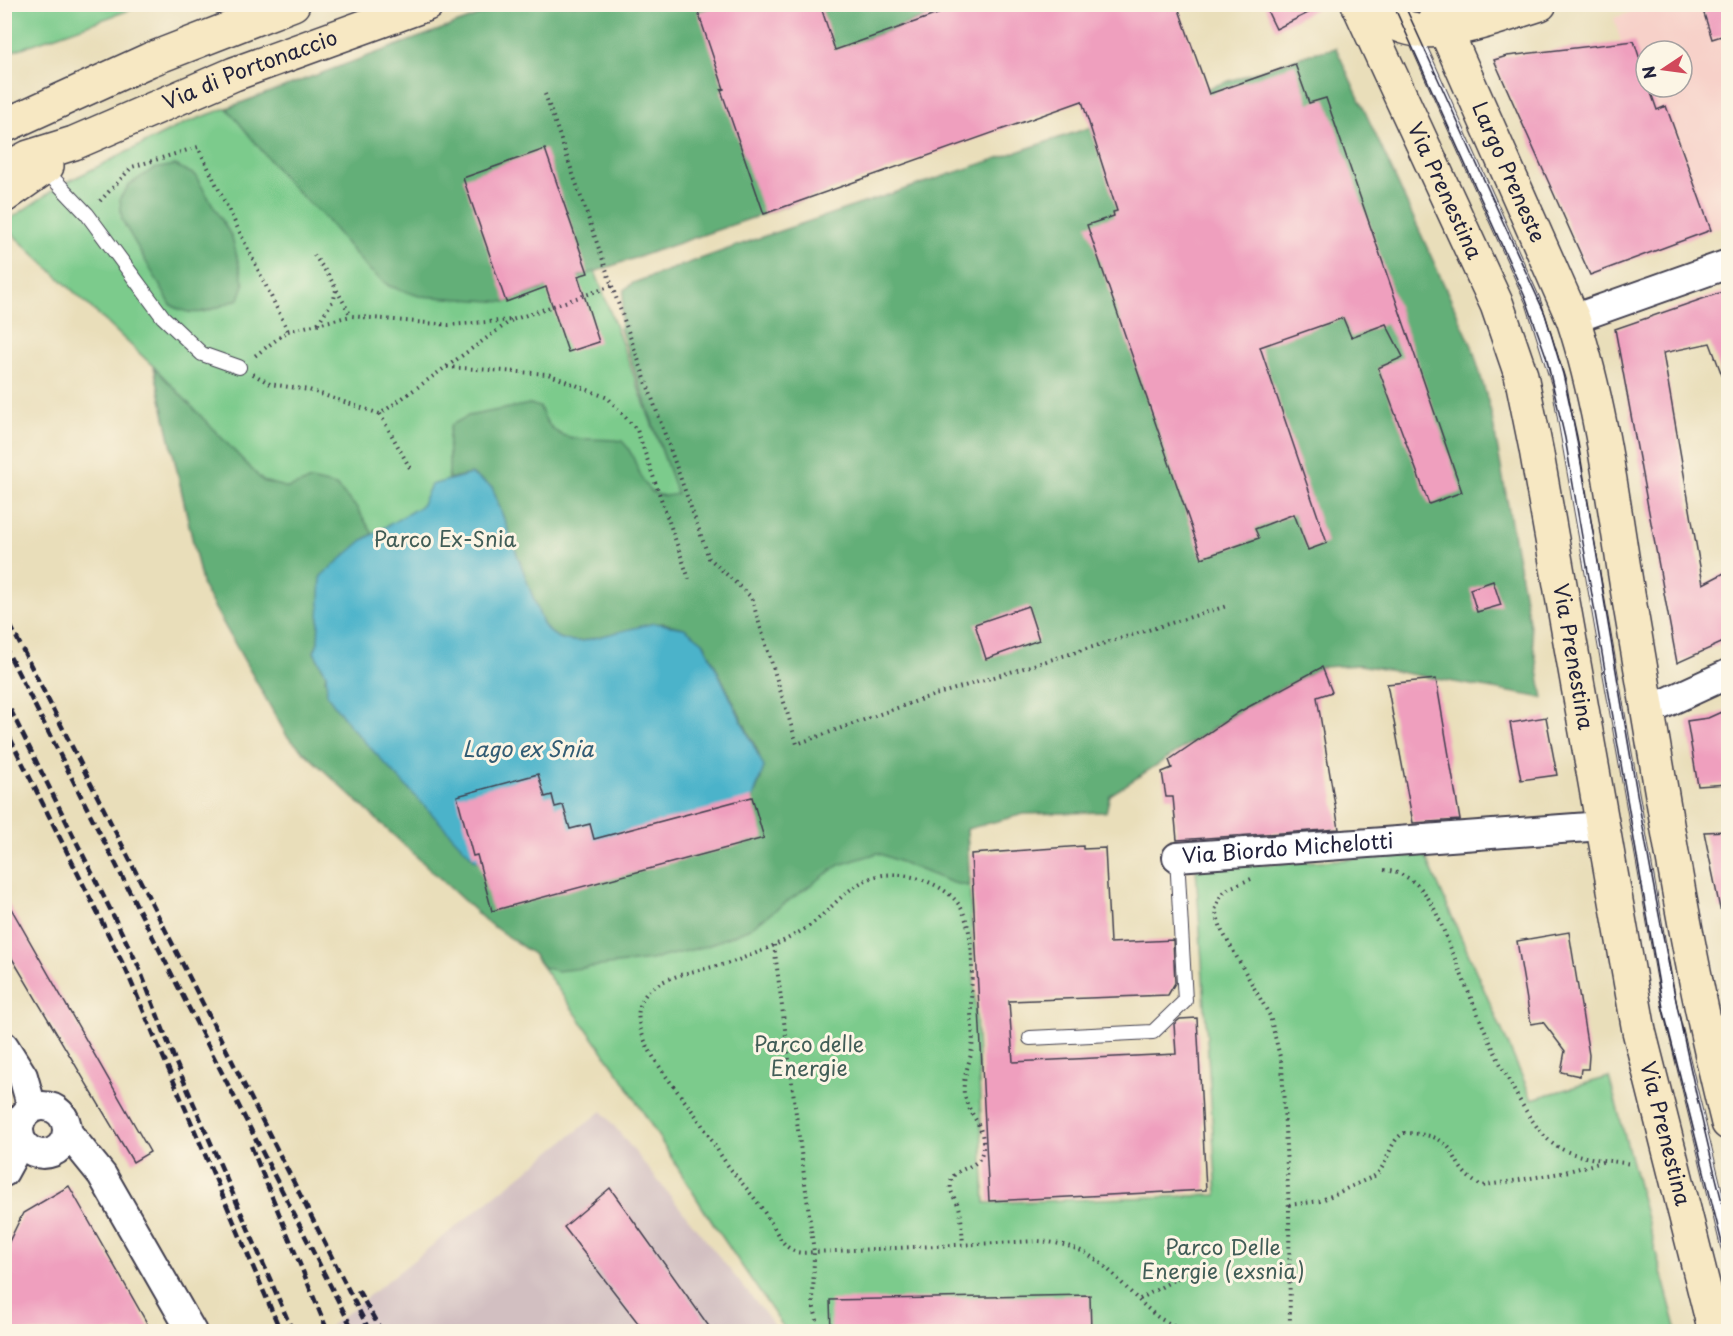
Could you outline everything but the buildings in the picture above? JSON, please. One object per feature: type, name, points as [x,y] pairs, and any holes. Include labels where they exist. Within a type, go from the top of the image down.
[{"type":"main road","points":[[4,126],[102,80],[293,4]]},
{"type":"main road","name":"Via di Portonaccio","points":[[4,170],[29,157],[74,143],[234,74],[427,4]]},
{"type":"main road","name":"Via Prenestina","points":[[1358,4],[1492,295],[1514,350],[1532,424],[1602,826],[1645,1056],[1718,1320]]},
{"type":"main road","points":[[1370,4],[1392,22],[1405,17],[1439,16],[1479,22],[1540,4]]},
{"type":"main road","name":"Largo Preneste","points":[[1439,16],[1558,323]]},
{"type":"main road","points":[[218,32],[234,74]]},
{"type":"main road","name":"Via di Portonaccio","points":[[4,196],[44,169],[74,143]]},
{"type":"main road","name":"Via Prenestina","points":[[1558,323],[1594,394],[1689,950],[1704,1029],[1728,1123]]},
{"type":"street","points":[[1558,323],[1728,264]]},
{"type":"street","points":[[1648,711],[1728,674]]},
{"type":"street","name":"Via Biordo Michelotti","points":[[1178,857],[1602,826]]},
{"type":"street","points":[[4,1046],[23,1076],[32,1108]]},
{"type":"street","points":[[68,1133],[63,1144],[53,1152],[41,1154],[30,1150],[21,1141],[19,1128],[23,1116],[32,1108],[45,1105],[57,1110],[66,1120],[68,1133],[102,1175],[192,1332]]},
{"type":"street","points":[[4,1172],[21,1141]]},
{"type":"lane","name":"Via Prenestina","points":[[1405,17],[1558,323],[1570,438],[1641,857],[1669,1004],[1728,1246]]},
{"type":"lane","points":[[44,169],[87,214],[163,317],[202,354],[239,368]]},
{"type":"lane","name":"Via Biordo Michelotti","points":[[1030,1038],[1153,1032],[1185,1001],[1178,857]]},
{"type":"path","points":[[545,94],[709,558],[751,597],[796,744],[922,699],[1227,606]]},
{"type":"path","points":[[87,214],[132,167],[198,147],[288,331]]},
{"type":"path","points":[[314,255],[351,316]]},
{"type":"path","points":[[411,470],[380,414],[309,390],[270,384],[239,368],[288,331],[351,316],[448,325],[512,320],[612,286]]},
{"type":"path","points":[[318,324],[334,299],[336,290]]},
{"type":"path","points":[[380,414],[512,320]]},
{"type":"path","points":[[447,368],[548,374],[608,398],[637,430],[689,579]]},
{"type":"path","points":[[1372,870],[1403,874],[1415,883],[1432,905],[1477,1012],[1525,1110],[1540,1131],[1556,1146],[1572,1154],[1631,1164]]},
{"type":"path","points":[[963,1244],[959,1208],[952,1195],[950,1184],[952,1177],[960,1171],[978,1164],[982,1158],[984,1142],[981,1128],[967,1104],[964,1093],[964,1077],[972,1047],[972,943],[962,908],[947,892],[921,879],[895,875],[872,877],[854,887],[808,926],[774,945],[730,963],[678,975],[659,984],[645,995],[640,1006],[639,1023],[659,1065],[700,1121],[722,1159],[767,1216],[782,1240],[796,1252],[1037,1241],[1071,1245],[1095,1258],[1156,1316],[1187,1332]]},
{"type":"path","points":[[1261,878],[1229,888],[1221,895],[1215,910],[1222,931],[1270,1016],[1275,1046],[1282,1065],[1288,1205],[1290,1332]]},
{"type":"path","points":[[774,945],[814,1252],[813,1304],[820,1332]]},
{"type":"path","points":[[1288,1205],[1320,1201],[1374,1176],[1381,1170],[1398,1137],[1404,1132],[1444,1140],[1464,1172],[1478,1184],[1485,1186],[1561,1173],[1609,1160]]},
{"type":"path","points":[[1140,1299],[1188,1272]]},
{"type":"shaded area","points":[[1650,5],[1728,5],[1728,224],[1711,230],[1666,107],[1657,110],[1653,99],[1694,99],[1694,39],[1634,39],[1634,41],[1621,42],[1614,18]]},
{"type":"shaded area","points":[[602,1111],[779,1331],[323,1332]]},
{"type":"green space","points":[[5,4],[144,4],[144,5],[5,54]]},
{"type":"green space","points":[[507,5],[959,5],[863,40],[905,162],[764,214],[506,302],[419,296],[389,286],[367,268],[323,216],[289,184],[227,108]]},
{"type":"green space","points":[[404,43],[496,301],[506,301],[595,271],[703,562],[967,829],[985,1203],[1217,1195],[1196,868],[1425,855],[1532,1099],[1609,1077],[1677,1331],[786,1331],[704,1210],[622,1078],[533,954],[487,922],[287,736],[203,587],[154,367],[5,227],[4,223],[61,185],[183,124]]},
{"type":"green space","points":[[1336,48],[1472,346],[1491,412],[1543,698],[1360,665],[1322,667],[1239,712],[1110,795],[1106,812],[1024,814],[967,829],[969,886],[953,883],[878,853],[839,865],[750,928],[707,946],[651,960],[557,971],[543,967],[533,954],[487,922],[287,736],[203,587],[154,367],[263,481],[288,488],[311,480],[336,486],[357,508],[373,534],[363,540],[314,652],[326,674],[325,680],[750,806],[761,778],[759,754],[704,643],[684,628],[662,623],[582,641],[565,640],[551,633],[543,625],[492,487],[471,474],[448,479],[451,425],[468,416],[530,404],[540,407],[546,421],[554,430],[563,435],[573,438],[622,441],[629,449],[647,487],[654,493],[664,496],[677,494],[620,329],[624,290],[633,283],[759,238],[1313,53]]},
{"type":"green space","points":[[175,165],[195,175],[232,237],[244,285],[239,299],[197,313],[180,310],[171,305],[122,220],[120,198],[129,185],[153,169]]},
{"type":"water","name":"Lago ex Snia","points":[[471,474],[492,487],[543,624],[555,636],[570,641],[582,641],[654,623],[684,628],[703,642],[764,767],[750,806],[505,876],[474,859],[349,725],[327,695],[326,674],[314,652],[318,642],[321,576],[363,540],[421,506],[431,485]]},
{"type":"tram line","points":[[1393,4],[1526,299],[1546,356],[1565,438],[1663,1008],[1728,1267]]},
{"type":"tram line","points":[[1404,4],[1545,314],[1563,374],[1577,437],[1662,931],[1682,1030],[1728,1225]]},
{"type":"railway","points":[[4,613],[370,1332]]},
{"type":"railway","points":[[4,645],[354,1332]]},
{"type":"railway","points":[[4,697],[138,965],[176,1063],[293,1332]]},
{"type":"railway","points":[[4,726],[126,970],[281,1332]]},
{"type":"railway","points":[[251,1146],[328,1332]]},
{"type":"railway","points":[[358,1290],[382,1332]]},
{"type":"park label","name":"Parco Ex-Snia","points":[[445,540]]},
{"type":"park label","name":"Parco delle Energie","points":[[809,1057]]},
{"type":"park label","name":"Parco Delle Energie (exsnia)","points":[[1223,1260]]}]
